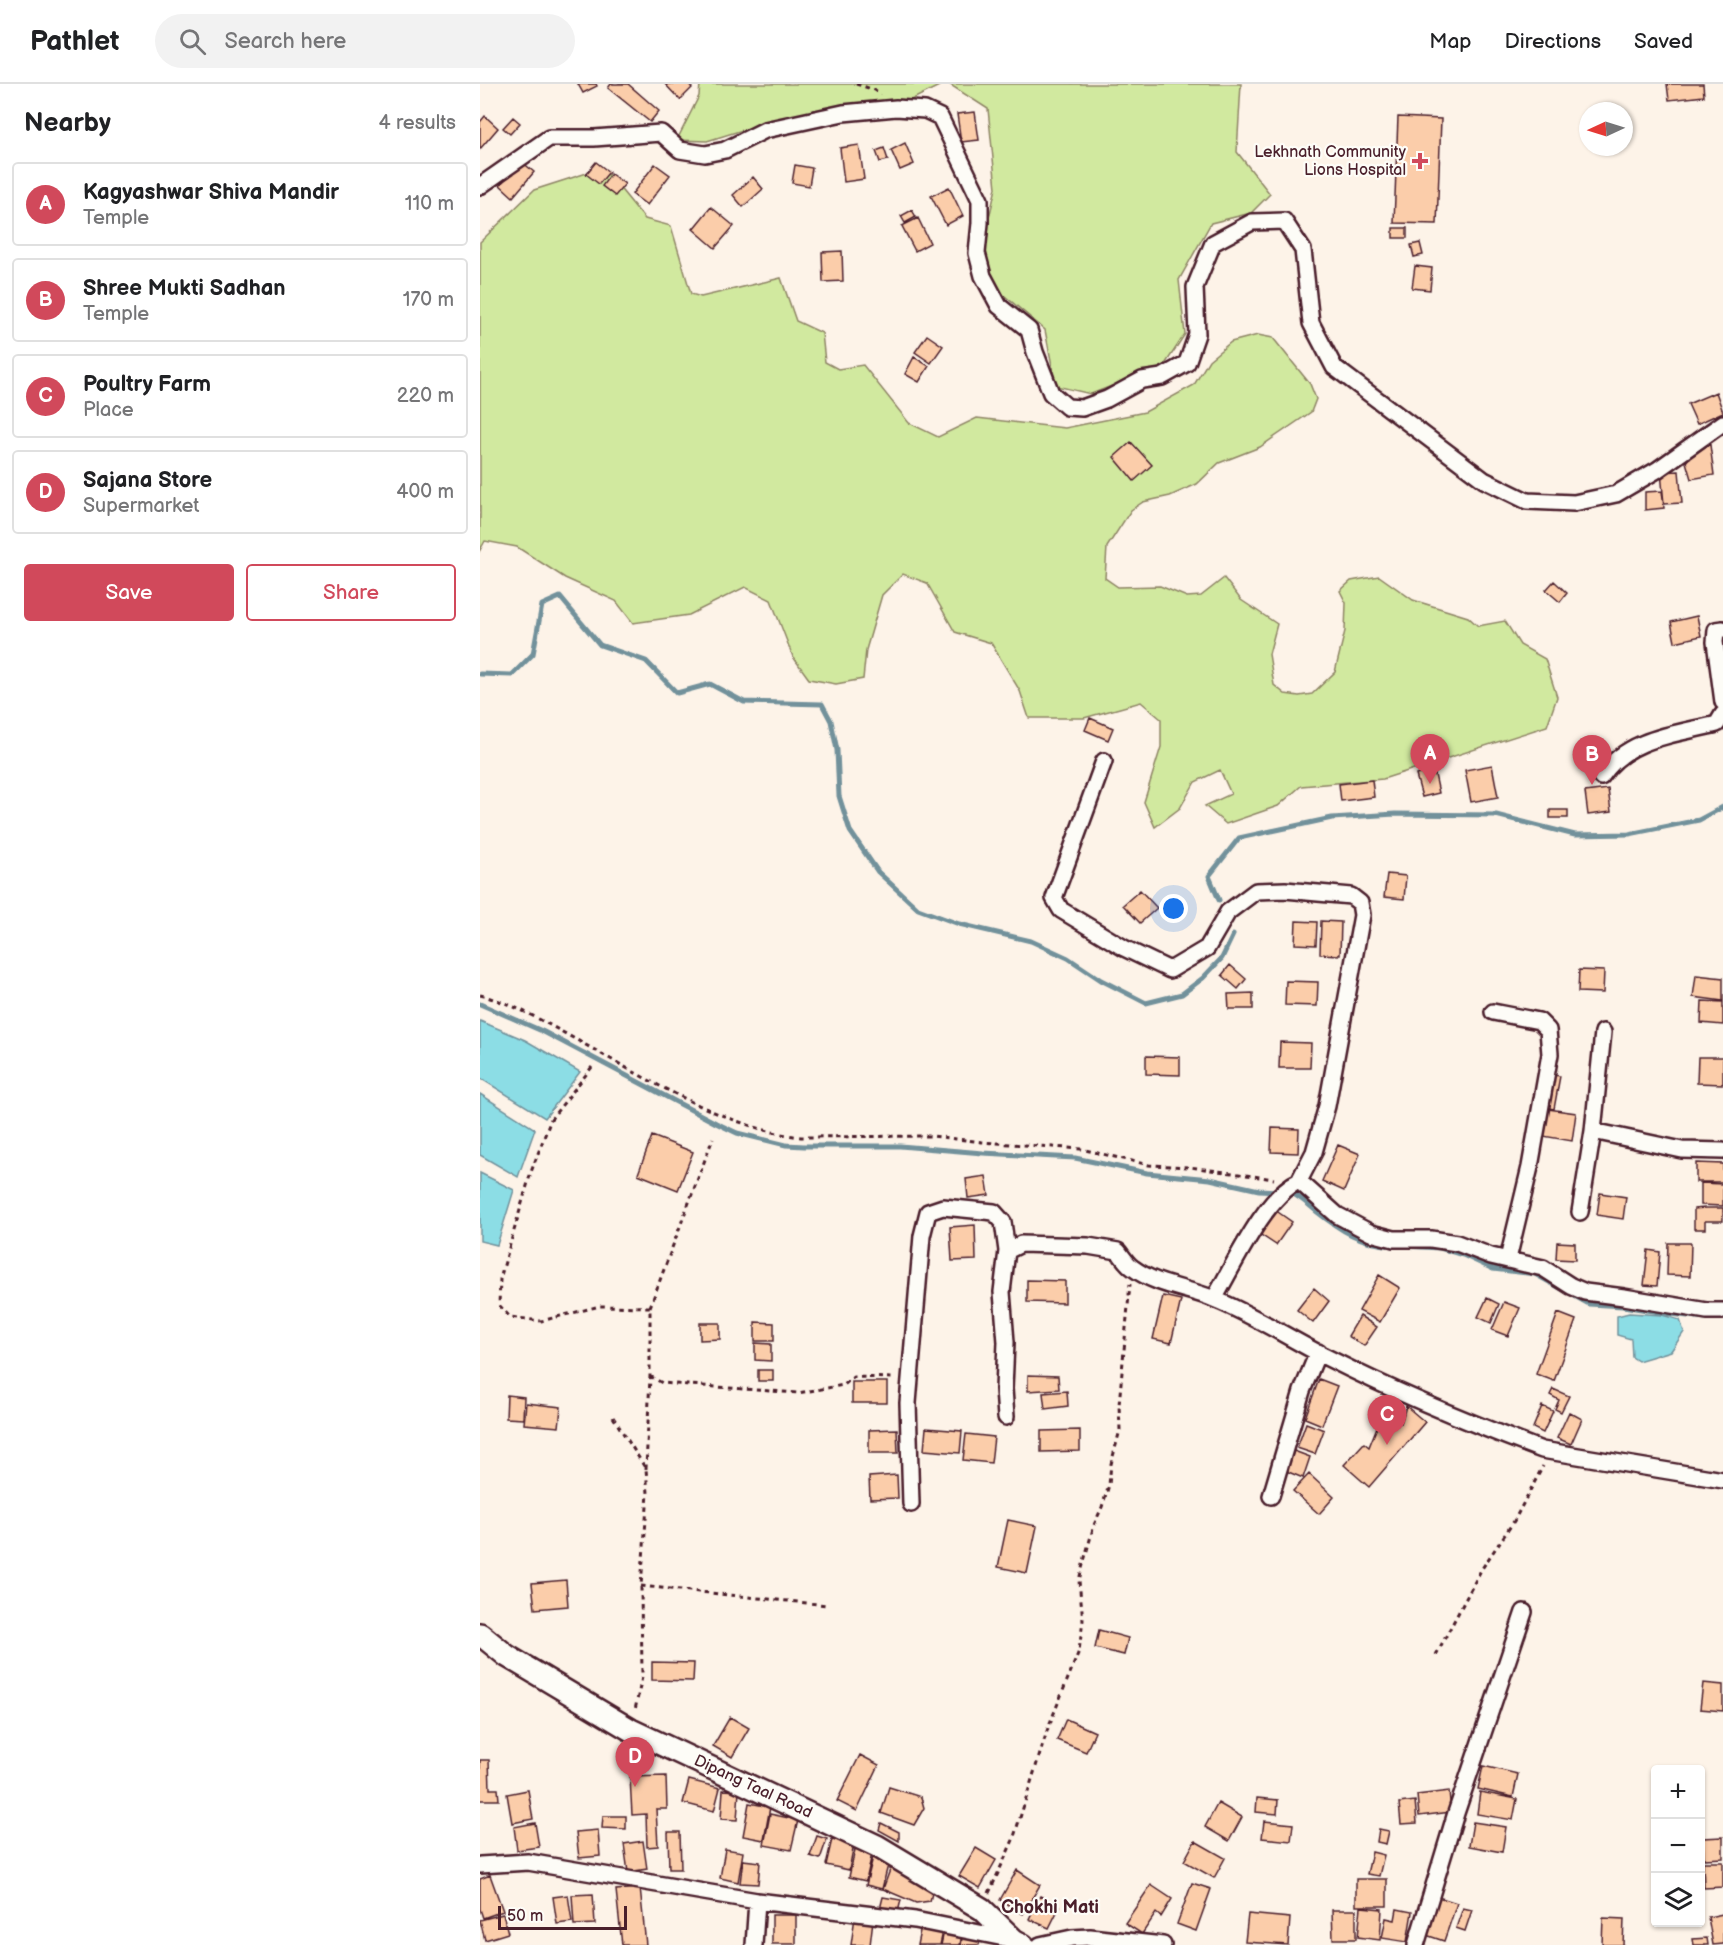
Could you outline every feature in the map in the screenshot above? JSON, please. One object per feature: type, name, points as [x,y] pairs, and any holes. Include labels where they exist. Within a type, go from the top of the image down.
[{"type":"main road","name":"Dipang Taal Road","points":[[480,1634],[507,1656],[631,1730],[877,1846],[982,1909],[1018,1943]]},
{"type":"street","points":[[480,186],[549,138],[594,138],[661,133],[680,150],[705,154],[725,150],[765,130],[843,113],[896,108],[925,110],[940,117],[980,200],[977,253],[983,276],[999,306],[1029,330],[1051,393],[1067,406],[1082,408],[1107,399],[1143,380],[1162,377],[1187,363],[1197,334],[1196,287],[1213,243],[1252,222],[1284,221],[1303,250],[1311,323],[1334,367],[1484,480],[1527,501],[1574,502],[1616,494],[1657,470],[1723,423]]},
{"type":"street","points":[[1723,629],[1716,630],[1714,642],[1723,702]]},
{"type":"street","points":[[1601,777],[1607,768],[1630,748],[1642,742],[1717,724],[1723,714]]},
{"type":"street","points":[[1104,761],[1054,898],[1061,910],[1124,948],[1170,970],[1206,948],[1228,912],[1256,891],[1285,890],[1351,896],[1360,903],[1362,915],[1327,1106],[1314,1152],[1251,1235],[1214,1299]]},
{"type":"street","points":[[1493,1012],[1539,1020],[1548,1030],[1550,1054],[1530,1167],[1508,1259]]},
{"type":"street","points":[[1580,1212],[1593,1131],[1603,1032]]},
{"type":"street","points":[[1593,1131],[1682,1150],[1723,1151]]},
{"type":"street","points":[[1289,1187],[1310,1193],[1337,1215],[1371,1233],[1394,1239],[1431,1239],[1457,1243],[1491,1256],[1543,1268],[1585,1292],[1707,1311],[1723,1311]]},
{"type":"street","points":[[911,1504],[908,1403],[922,1236],[928,1212],[943,1207],[994,1212],[1003,1222],[1007,1251],[1002,1292],[1006,1342],[1004,1389],[1006,1417]]},
{"type":"street","points":[[1007,1251],[1021,1245],[1088,1246],[1118,1251],[1131,1267],[1165,1284],[1214,1299],[1409,1396],[1517,1441],[1542,1450],[1723,1480]]},
{"type":"street","points":[[1271,1496],[1302,1391],[1318,1352]]},
{"type":"street","points":[[1416,1945],[1456,1814],[1524,1612]]},
{"type":"street","points":[[480,1865],[528,1862],[757,1901],[915,1920],[1018,1943]]},
{"type":"street","points":[[753,1945],[757,1901]]},
{"type":"street","points":[[1040,1945],[1072,1938],[1090,1937],[1163,1945]]},
{"type":"path","points":[[480,995],[522,1009],[686,1100],[784,1136],[932,1136],[1081,1149],[1149,1165],[1190,1167],[1289,1187]]},
{"type":"path","points":[[592,1067],[551,1119],[535,1162],[500,1279],[499,1305],[510,1317],[541,1321],[600,1306],[650,1307]]},
{"type":"path","points":[[631,1730],[642,1677],[641,1587],[648,1493],[646,1469],[650,1307],[714,1138]]},
{"type":"path","points":[[982,1909],[1013,1840],[1048,1728],[1079,1651],[1083,1620],[1079,1581],[1094,1525],[1109,1485],[1111,1464],[1120,1430],[1119,1405],[1131,1267]]},
{"type":"path","points":[[650,1376],[662,1383],[798,1393],[844,1385],[853,1377],[910,1379]]},
{"type":"path","points":[[613,1417],[646,1469]]},
{"type":"path","points":[[1436,1654],[1481,1570],[1514,1521],[1551,1451]]},
{"type":"path","points":[[641,1587],[826,1605]]},
{"type":"green space","points":[[700,84],[943,84],[905,103],[775,120],[707,141],[677,140],[699,96]]},
{"type":"green space","points":[[949,84],[1241,84],[1237,152],[1270,194],[1251,213],[1211,223],[1179,280],[1185,334],[1164,366],[1091,394],[1056,386],[1045,330],[993,286],[983,244],[996,188],[988,109]]},
{"type":"green space","points":[[596,170],[609,175],[645,219],[671,226],[691,294],[701,297],[781,278],[796,321],[822,333],[825,362],[838,369],[863,365],[909,423],[938,437],[977,418],[1065,428],[1145,412],[1194,385],[1209,360],[1231,342],[1258,335],[1273,338],[1310,384],[1316,399],[1311,412],[1260,447],[1219,463],[1197,484],[1170,496],[1143,502],[1131,510],[1107,547],[1105,578],[1118,587],[1160,586],[1187,597],[1201,596],[1224,578],[1241,600],[1277,624],[1269,654],[1274,685],[1285,694],[1299,696],[1312,694],[1335,672],[1345,631],[1346,603],[1340,591],[1351,581],[1379,576],[1413,600],[1468,617],[1478,626],[1505,621],[1520,645],[1545,659],[1557,697],[1547,726],[1383,779],[1301,786],[1278,806],[1226,824],[1205,806],[1231,794],[1220,770],[1195,782],[1180,808],[1155,827],[1144,802],[1161,747],[1161,719],[1141,702],[1084,718],[1029,718],[1020,691],[991,643],[955,632],[927,583],[903,574],[882,595],[866,650],[863,679],[836,684],[809,679],[793,657],[771,600],[745,587],[689,615],[633,623],[616,601],[565,578],[517,547],[485,541],[480,550],[480,242],[534,190]]},
{"type":"water","points":[[480,1021],[525,1040],[580,1072],[545,1118],[480,1078]]},
{"type":"water","points":[[480,1094],[535,1129],[518,1177],[480,1155]]},
{"type":"water","points":[[480,1173],[514,1190],[497,1245],[480,1241]]},
{"type":"water","points":[[1629,1313],[1662,1315],[1680,1320],[1684,1332],[1671,1351],[1638,1361],[1632,1357],[1631,1339],[1617,1335],[1617,1316]]},
{"type":"building","points":[[578,84],[596,84],[597,86],[583,93]]},
{"type":"building","points":[[611,84],[628,84],[659,111],[650,122],[608,88]]},
{"type":"building","points":[[665,84],[689,84],[692,88],[680,100]]},
{"type":"building","points":[[1667,84],[1703,84],[1704,96],[1669,100]]},
{"type":"building","points":[[975,112],[979,140],[961,142],[957,114]]},
{"type":"building","points":[[485,116],[498,128],[480,149],[480,122]]},
{"type":"building","points":[[513,117],[520,123],[510,134],[503,128]]},
{"type":"building","points":[[1398,117],[1441,119],[1437,224],[1394,223]]},
{"type":"building","points":[[905,143],[914,164],[900,170],[891,150]]},
{"type":"building","points":[[859,145],[864,179],[844,182],[840,148]]},
{"type":"building","points":[[884,148],[888,160],[880,162],[876,151]]},
{"type":"building","points":[[521,161],[534,172],[513,197],[500,185]]},
{"type":"building","points":[[596,162],[609,172],[599,184],[586,174]]},
{"type":"building","points":[[655,164],[670,175],[647,205],[632,194]]},
{"type":"building","points":[[795,165],[812,168],[809,186],[792,183]]},
{"type":"building","points":[[611,174],[625,184],[615,196],[602,186]]},
{"type":"building","points":[[753,177],[763,189],[743,207],[733,195]]},
{"type":"building","points":[[949,187],[963,216],[946,225],[931,196]]},
{"type":"building","points":[[711,207],[734,226],[715,248],[693,229]]},
{"type":"building","points":[[912,210],[916,217],[905,223],[901,216]]},
{"type":"building","points":[[918,218],[930,243],[915,251],[902,226]]},
{"type":"building","points":[[1393,228],[1407,228],[1407,238],[1393,238]]},
{"type":"building","points":[[1420,243],[1423,255],[1414,257],[1411,245]]},
{"type":"building","points":[[842,251],[843,281],[823,282],[822,252]]},
{"type":"building","points":[[1415,266],[1432,268],[1430,290],[1412,288]]},
{"type":"building","points":[[927,335],[943,346],[931,363],[915,352]]},
{"type":"building","points":[[914,357],[929,366],[919,382],[905,374]]},
{"type":"building","points":[[1716,392],[1723,412],[1697,424],[1688,404]]},
{"type":"building","points":[[1131,442],[1152,465],[1134,481],[1114,457]]},
{"type":"building","points":[[1710,445],[1714,475],[1691,479],[1686,462],[1696,448]]},
{"type":"building","points":[[1679,471],[1682,503],[1664,504],[1661,472]]},
{"type":"building","points":[[1662,491],[1664,508],[1645,510],[1645,492]]},
{"type":"building","points":[[1554,581],[1567,593],[1560,602],[1546,590]]},
{"type":"building","points":[[1697,616],[1701,636],[1675,642],[1671,622]]},
{"type":"building","points":[[1090,718],[1113,728],[1108,740],[1085,730]]},
{"type":"building","points":[[1492,765],[1498,797],[1471,802],[1465,770]]},
{"type":"building","points":[[1434,770],[1439,793],[1422,797],[1416,775]]},
{"type":"building","points":[[1372,780],[1374,797],[1341,801],[1339,784]]},
{"type":"building","points":[[1608,789],[1611,812],[1588,815],[1585,792]]},
{"type":"building","points":[[1550,810],[1568,810],[1568,818],[1550,818]]},
{"type":"building","points":[[1387,874],[1406,876],[1404,899],[1384,897]]},
{"type":"building","points":[[1140,890],[1157,908],[1140,923],[1123,905]]},
{"type":"building","points":[[1296,921],[1317,922],[1316,945],[1295,944]]},
{"type":"building","points":[[1321,921],[1341,922],[1340,955],[1320,954]]},
{"type":"building","points":[[1230,965],[1246,979],[1238,989],[1222,975]]},
{"type":"building","points":[[1579,970],[1604,971],[1603,993],[1578,992]]},
{"type":"building","points":[[1696,975],[1723,978],[1723,1001],[1693,997]]},
{"type":"building","points":[[1286,981],[1318,982],[1317,1006],[1285,1005]]},
{"type":"building","points":[[1253,993],[1253,1009],[1229,1009],[1228,994]]},
{"type":"building","points":[[1702,1001],[1723,1002],[1723,1025],[1701,1023]]},
{"type":"building","points":[[1280,1042],[1311,1043],[1310,1068],[1279,1068]]},
{"type":"building","points":[[1146,1056],[1180,1057],[1180,1075],[1146,1074]]},
{"type":"building","points":[[1698,1057],[1723,1057],[1723,1084],[1697,1083]]},
{"type":"building","points":[[1548,1074],[1560,1076],[1554,1109],[1543,1107]]},
{"type":"building","points":[[1548,1109],[1576,1113],[1572,1141],[1543,1136]]},
{"type":"building","points":[[1272,1128],[1299,1129],[1298,1153],[1271,1152]]},
{"type":"building","points":[[652,1136],[693,1152],[678,1190],[638,1174]]},
{"type":"building","points":[[1338,1145],[1360,1154],[1344,1191],[1322,1181]]},
{"type":"building","points":[[1696,1163],[1723,1164],[1723,1182],[1696,1182]]},
{"type":"building","points":[[986,1176],[989,1195],[968,1198],[966,1179]]},
{"type":"building","points":[[1701,1183],[1723,1184],[1723,1206],[1701,1205]]},
{"type":"building","points":[[1600,1193],[1626,1197],[1623,1219],[1597,1215]]},
{"type":"building","points":[[1723,1208],[1723,1221],[1705,1221],[1705,1229],[1694,1229],[1694,1209]]},
{"type":"building","points":[[1275,1210],[1292,1222],[1276,1245],[1258,1233]]},
{"type":"building","points":[[975,1225],[976,1260],[952,1261],[950,1227]]},
{"type":"building","points":[[1557,1242],[1575,1243],[1575,1260],[1556,1259]]},
{"type":"building","points":[[1668,1243],[1691,1243],[1690,1276],[1667,1275]]},
{"type":"building","points":[[1648,1250],[1660,1252],[1657,1286],[1644,1285]]},
{"type":"building","points":[[1379,1275],[1400,1288],[1380,1322],[1359,1311]]},
{"type":"building","points":[[1027,1280],[1065,1281],[1065,1303],[1027,1302]]},
{"type":"building","points":[[1314,1288],[1329,1301],[1313,1323],[1297,1310]]},
{"type":"building","points":[[1163,1296],[1181,1300],[1171,1343],[1153,1339]]},
{"type":"building","points":[[1487,1298],[1499,1304],[1491,1323],[1478,1317]]},
{"type":"building","points":[[1504,1302],[1520,1308],[1508,1336],[1492,1330]]},
{"type":"building","points":[[1558,1313],[1576,1320],[1554,1381],[1536,1374]]},
{"type":"building","points":[[1360,1316],[1377,1327],[1364,1346],[1348,1336]]},
{"type":"building","points":[[755,1322],[774,1323],[774,1341],[755,1341]]},
{"type":"building","points":[[700,1323],[720,1323],[720,1339],[700,1340]]},
{"type":"building","points":[[755,1343],[771,1344],[771,1361],[755,1360]]},
{"type":"building","points":[[758,1370],[773,1370],[773,1381],[758,1381]]},
{"type":"building","points":[[1028,1375],[1058,1376],[1059,1389],[1028,1391]]},
{"type":"building","points":[[1319,1379],[1337,1386],[1322,1425],[1305,1418]]},
{"type":"building","points":[[852,1382],[887,1382],[887,1403],[852,1403]]},
{"type":"building","points":[[1553,1389],[1569,1396],[1561,1412],[1555,1409],[1559,1400],[1550,1395]]},
{"type":"building","points":[[1067,1391],[1068,1406],[1045,1409],[1043,1393]]},
{"type":"building","points":[[507,1395],[524,1397],[523,1419],[506,1418]]},
{"type":"building","points":[[526,1403],[561,1407],[559,1427],[524,1424]]},
{"type":"building","points":[[1406,1406],[1425,1422],[1369,1487],[1344,1465],[1364,1443],[1369,1447],[1383,1412],[1393,1421],[1401,1423]]},
{"type":"building","points":[[1542,1406],[1553,1411],[1543,1433],[1533,1428]]},
{"type":"building","points":[[1569,1412],[1582,1419],[1571,1444],[1557,1438]]},
{"type":"building","points":[[1306,1423],[1324,1430],[1315,1454],[1297,1448]]},
{"type":"building","points":[[926,1428],[962,1431],[960,1453],[924,1450]]},
{"type":"building","points":[[897,1429],[898,1453],[869,1453],[869,1430]]},
{"type":"building","points":[[1080,1430],[1080,1451],[1041,1452],[1041,1431]]},
{"type":"building","points":[[966,1434],[994,1437],[991,1463],[963,1460]]},
{"type":"building","points":[[1294,1451],[1310,1457],[1303,1478],[1286,1471]]},
{"type":"building","points":[[1309,1474],[1334,1497],[1319,1514],[1293,1491]]},
{"type":"building","points":[[897,1475],[898,1498],[870,1499],[869,1477]]},
{"type":"building","points":[[1008,1520],[1037,1526],[1027,1573],[998,1567]]},
{"type":"building","points":[[566,1580],[568,1606],[535,1609],[532,1583]]},
{"type":"building","points":[[1099,1630],[1128,1638],[1124,1655],[1095,1648]]},
{"type":"building","points":[[652,1662],[694,1663],[693,1681],[652,1680]]},
{"type":"building","points":[[1703,1683],[1723,1685],[1723,1711],[1700,1709]]},
{"type":"building","points":[[730,1717],[749,1728],[732,1757],[713,1746]]},
{"type":"building","points":[[1066,1719],[1095,1732],[1086,1752],[1057,1740]]},
{"type":"building","points":[[860,1755],[879,1765],[857,1811],[837,1801]]},
{"type":"building","points":[[480,1760],[489,1760],[490,1789],[498,1789],[499,1800],[480,1800]]},
{"type":"building","points":[[1483,1766],[1518,1774],[1513,1797],[1478,1789]]},
{"type":"building","points":[[666,1776],[667,1809],[656,1809],[658,1846],[647,1847],[646,1814],[632,1815],[630,1777]]},
{"type":"building","points":[[689,1780],[720,1788],[714,1811],[683,1803]]},
{"type":"building","points":[[889,1787],[921,1797],[924,1808],[914,1825],[881,1813]]},
{"type":"building","points":[[528,1790],[533,1819],[512,1823],[507,1794]]},
{"type":"building","points":[[723,1790],[739,1791],[737,1820],[721,1819]]},
{"type":"building","points":[[1449,1791],[1451,1812],[1419,1816],[1417,1795]]},
{"type":"building","points":[[1480,1792],[1517,1799],[1513,1820],[1477,1814]]},
{"type":"building","points":[[1257,1798],[1278,1800],[1277,1814],[1256,1812]]},
{"type":"building","points":[[1415,1801],[1417,1823],[1401,1824],[1399,1803]]},
{"type":"building","points":[[749,1803],[770,1807],[764,1840],[743,1836]]},
{"type":"building","points":[[1218,1803],[1242,1817],[1229,1841],[1205,1827]]},
{"type":"building","points":[[770,1814],[798,1820],[791,1850],[764,1845]]},
{"type":"building","points":[[603,1816],[626,1816],[626,1829],[602,1828]]},
{"type":"building","points":[[1264,1821],[1293,1824],[1291,1841],[1262,1838]]},
{"type":"building","points":[[1473,1822],[1506,1827],[1502,1852],[1469,1846]]},
{"type":"building","points":[[535,1823],[539,1847],[517,1850],[514,1827]]},
{"type":"building","points":[[881,1823],[899,1832],[899,1841],[879,1830]]},
{"type":"building","points":[[1379,1829],[1389,1831],[1386,1844],[1377,1842]]},
{"type":"building","points":[[598,1830],[600,1856],[579,1858],[576,1832]]},
{"type":"building","points":[[668,1832],[680,1832],[681,1869],[669,1869]]},
{"type":"building","points":[[817,1836],[827,1839],[820,1859],[810,1856]]},
{"type":"building","points":[[1723,1837],[1723,1858],[1705,1859],[1705,1838]]},
{"type":"building","points":[[832,1839],[854,1844],[849,1870],[826,1865]]},
{"type":"building","points":[[643,1841],[647,1869],[628,1872],[624,1844]]},
{"type":"building","points":[[1195,1841],[1225,1858],[1214,1878],[1184,1861]]},
{"type":"building","points":[[856,1845],[873,1849],[866,1881],[849,1877]]},
{"type":"building","points":[[976,1848],[996,1860],[980,1888],[959,1876]]},
{"type":"building","points":[[725,1849],[743,1852],[738,1882],[720,1878]]},
{"type":"building","points":[[1372,1852],[1384,1855],[1379,1876],[1367,1874]]},
{"type":"building","points":[[873,1857],[889,1861],[882,1889],[866,1885]]},
{"type":"building","points":[[743,1860],[760,1862],[758,1884],[740,1883]]},
{"type":"building","points":[[1705,1862],[1723,1862],[1723,1887],[1705,1888]]},
{"type":"building","points":[[891,1867],[933,1889],[930,1901],[916,1903],[883,1889]]},
{"type":"building","points":[[1017,1870],[1040,1885],[1023,1914],[1000,1900]]},
{"type":"building","points":[[490,1875],[503,1911],[483,1918],[480,1909],[480,1879]]},
{"type":"building","points":[[1356,1879],[1387,1879],[1387,1906],[1356,1906]]},
{"type":"building","points":[[1192,1883],[1211,1889],[1196,1931],[1177,1924]]},
{"type":"building","points":[[1151,1885],[1172,1899],[1161,1917],[1156,1913],[1142,1934],[1125,1923]]},
{"type":"building","points":[[640,1888],[646,1945],[622,1945],[616,1890]]},
{"type":"building","points":[[593,1894],[595,1924],[574,1925],[572,1895]]},
{"type":"building","points":[[568,1895],[572,1922],[557,1924],[553,1897]]},
{"type":"building","points":[[1040,1896],[1060,1906],[1049,1928],[1029,1919]]},
{"type":"building","points":[[1435,1896],[1457,1903],[1444,1941],[1423,1934]]},
{"type":"building","points":[[883,1897],[901,1900],[898,1912],[880,1909]]},
{"type":"building","points":[[1361,1907],[1382,1909],[1380,1940],[1358,1937]]},
{"type":"building","points":[[1463,1908],[1472,1910],[1465,1931],[1456,1928]]},
{"type":"building","points":[[1397,1909],[1412,1912],[1407,1942],[1382,1938],[1386,1918],[1395,1920]]},
{"type":"building","points":[[1332,1910],[1356,1910],[1356,1939],[1333,1939]]},
{"type":"building","points":[[503,1914],[508,1933],[485,1940],[480,1920]]},
{"type":"building","points":[[1248,1914],[1290,1918],[1288,1945],[1245,1942]]},
{"type":"building","points":[[1723,1914],[1723,1944],[1713,1945],[1708,1917]]},
{"type":"building","points":[[772,1915],[796,1915],[796,1944],[772,1944]]},
{"type":"building","points":[[855,1917],[873,1920],[870,1945],[851,1945]]},
{"type":"building","points":[[1603,1918],[1624,1919],[1623,1945],[1602,1945]]},
{"type":"building","points":[[921,1926],[943,1932],[940,1945],[917,1945]]},
{"type":"building","points":[[944,1931],[962,1934],[960,1945],[941,1945]]},
{"type":"building","points":[[963,1933],[981,1936],[979,1945],[961,1945]]},
{"type":"building","points":[[1707,1938],[1708,1945],[1694,1945],[1693,1939]]},
{"type":"waterway","points":[[480,674],[512,675],[533,654],[542,605],[560,597],[600,645],[646,661],[677,693],[710,684],[744,702],[822,704],[831,721],[837,750],[839,796],[850,831],[878,872],[918,909],[959,924],[1031,941],[1068,958],[1101,980],[1146,1003],[1182,994],[1203,978],[1222,958],[1233,935]]},
{"type":"waterway","points":[[1219,900],[1209,876],[1239,838],[1332,818],[1395,814],[1496,815],[1575,835],[1629,834],[1699,820],[1723,807]]},
{"type":"waterway","points":[[480,1004],[542,1031],[737,1133],[786,1145],[900,1146],[1075,1158],[1147,1173],[1210,1179],[1259,1190],[1280,1191]]},
{"type":"waterway","points":[[1289,1192],[1352,1235],[1381,1245],[1393,1246]]},
{"type":"waterway","points":[[1402,1246],[1440,1248],[1463,1255],[1493,1269],[1535,1274],[1589,1304],[1623,1306],[1706,1318]]},
{"type":"place","name":"Lekhnath Community Lions Hospital","points":[[1420,161]]},
{"type":"place","name":"Kagyashwar Shiva Mandir","points":[[1430,784]]},
{"type":"place","name":"Shree Mukti Sadhan","points":[[1592,785]]},
{"type":"place","name":"Poultry Farm","points":[[1387,1445]]},
{"type":"place","name":"Sajana Store","points":[[635,1787]]},
{"type":"district","name":"Chokhi Mati","points":[[1050,1907]]}]
